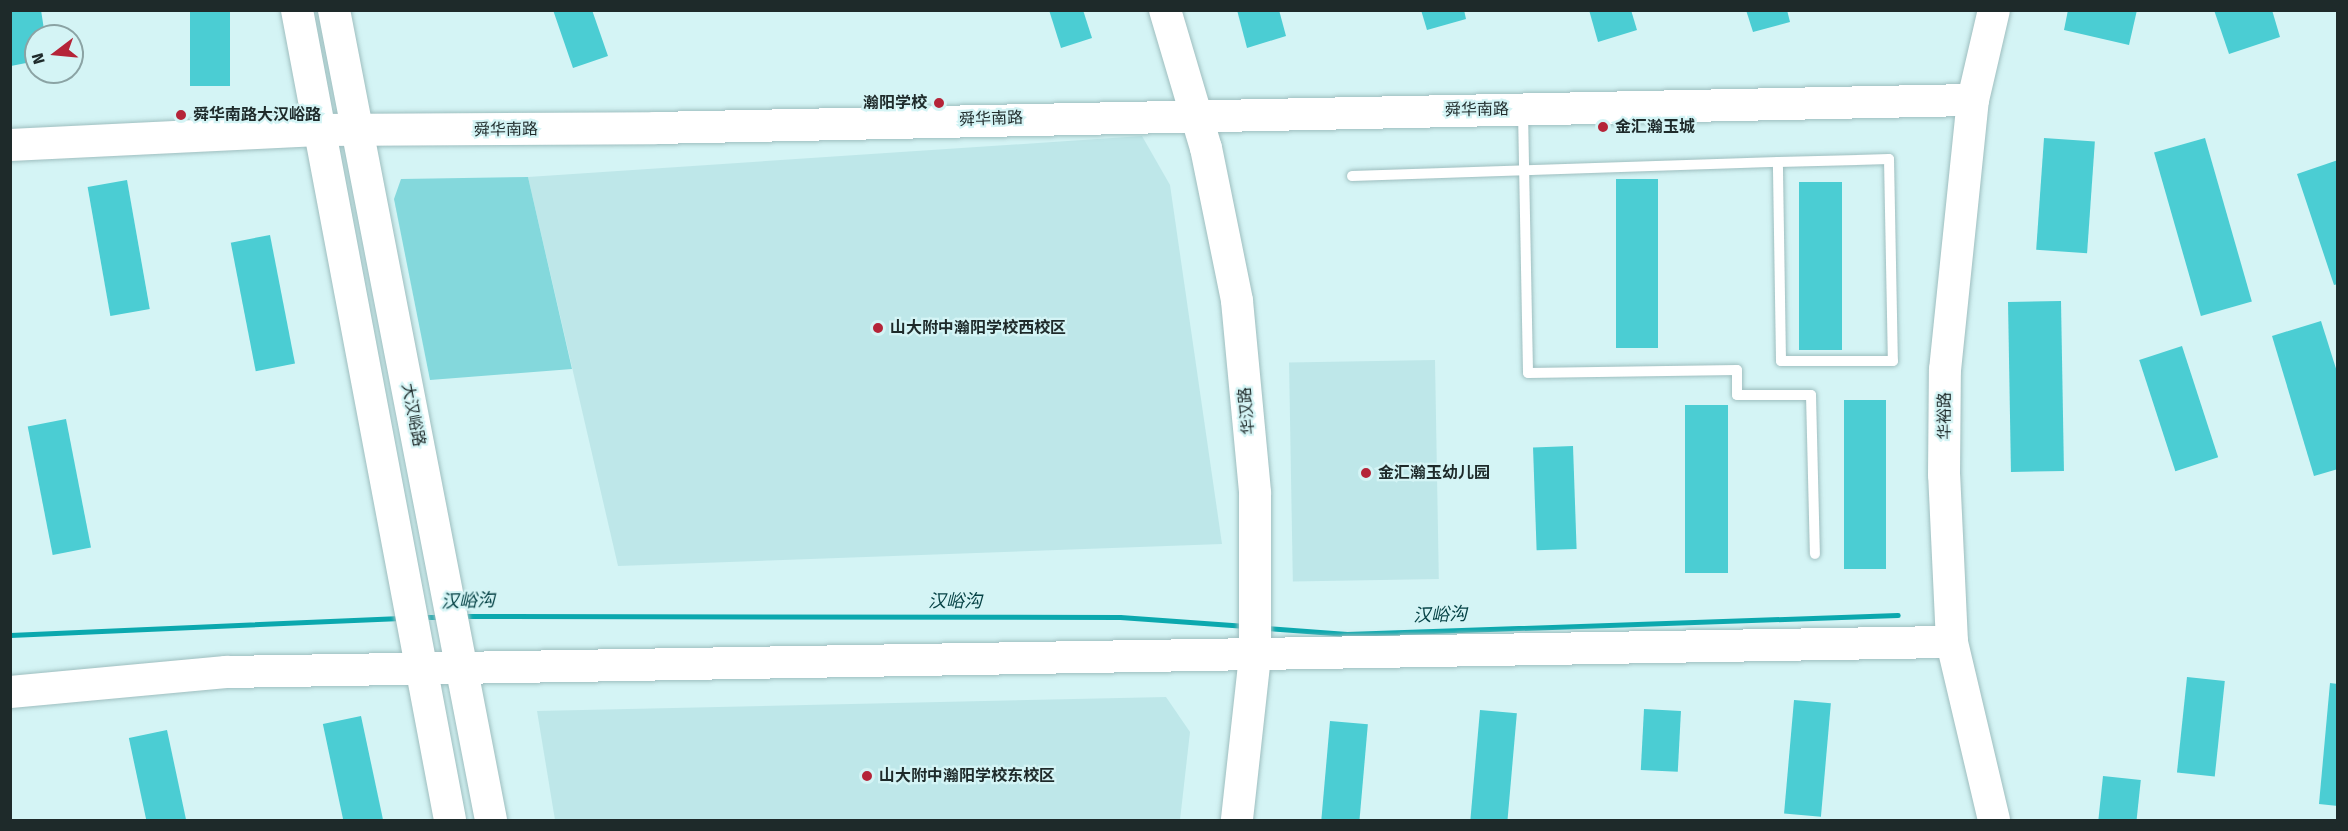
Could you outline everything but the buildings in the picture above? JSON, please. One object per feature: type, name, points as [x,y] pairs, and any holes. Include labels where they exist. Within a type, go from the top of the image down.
[{"type":"main road","points":[[297,10],[450,820]]},
{"type":"main road","name":"大汉峪路","points":[[334,10],[491,820]]},
{"type":"main road","name":"华汉路","points":[[1165,10],[1197,113],[1237,301],[1255,493],[1255,637],[1237,820]]},
{"type":"main road","name":"华裕路","points":[[1994,10],[1973,100],[1945,370],[1952,642],[1994,820]]},
{"type":"main road","name":"舜华南路","points":[[10,145],[319,130],[357,132],[1197,113],[1973,100]]},
{"type":"main road","points":[[10,692],[226,672],[464,672],[1255,637],[1952,642]]},
{"type":"lane","points":[[1523,109],[1528,373],[1737,370],[1737,395],[1811,395],[1815,554]]},
{"type":"lane","points":[[1352,176],[1524,170],[1778,162],[1889,159],[1893,361],[1781,361],[1778,162]]},
{"type":"shaded area","name":"山大附中瀚阳学校西校区","points":[[1142,136],[1170,185],[1222,544],[618,566],[528,177]]},
{"type":"shaded area","points":[[528,177],[572,369],[430,380],[394,199],[401,179]]},
{"type":"shaded area","name":"金汇瀚玉幼儿园","points":[[1435,360],[1439,579],[1293,582],[1289,363]]},
{"type":"shaded area","name":"山大附中瀚阳学校东校区","points":[[1166,697],[1190,732],[1180,820],[555,820],[537,711]]},
{"type":"waterway","name":"汉峪沟","points":[[1265,628],[1347,634],[1898,615]]},
{"type":"waterway","name":"汉峪沟","points":[[461,616],[1120,617],[1246,626]]},
{"type":"waterway","name":"汉峪沟","points":[[422,617],[443,617]]},
{"type":"waterway","name":"汉峪沟","points":[[10,635],[401,618]]},
{"type":"place","name":"瀚阳学校","points":[[939,103]]},
{"type":"place","name":"舜华南路大汉峪路","points":[[181,115]]},
{"type":"place","name":"金汇瀚玉城","points":[[1603,127]]},
{"type":"place","name":"山大附中瀚阳学校西校区","points":[[878,328]]},
{"type":"place","name":"金汇瀚玉幼儿园","points":[[1366,473]]},
{"type":"place","name":"山大附中瀚阳学校东校区","points":[[867,776]]}]
